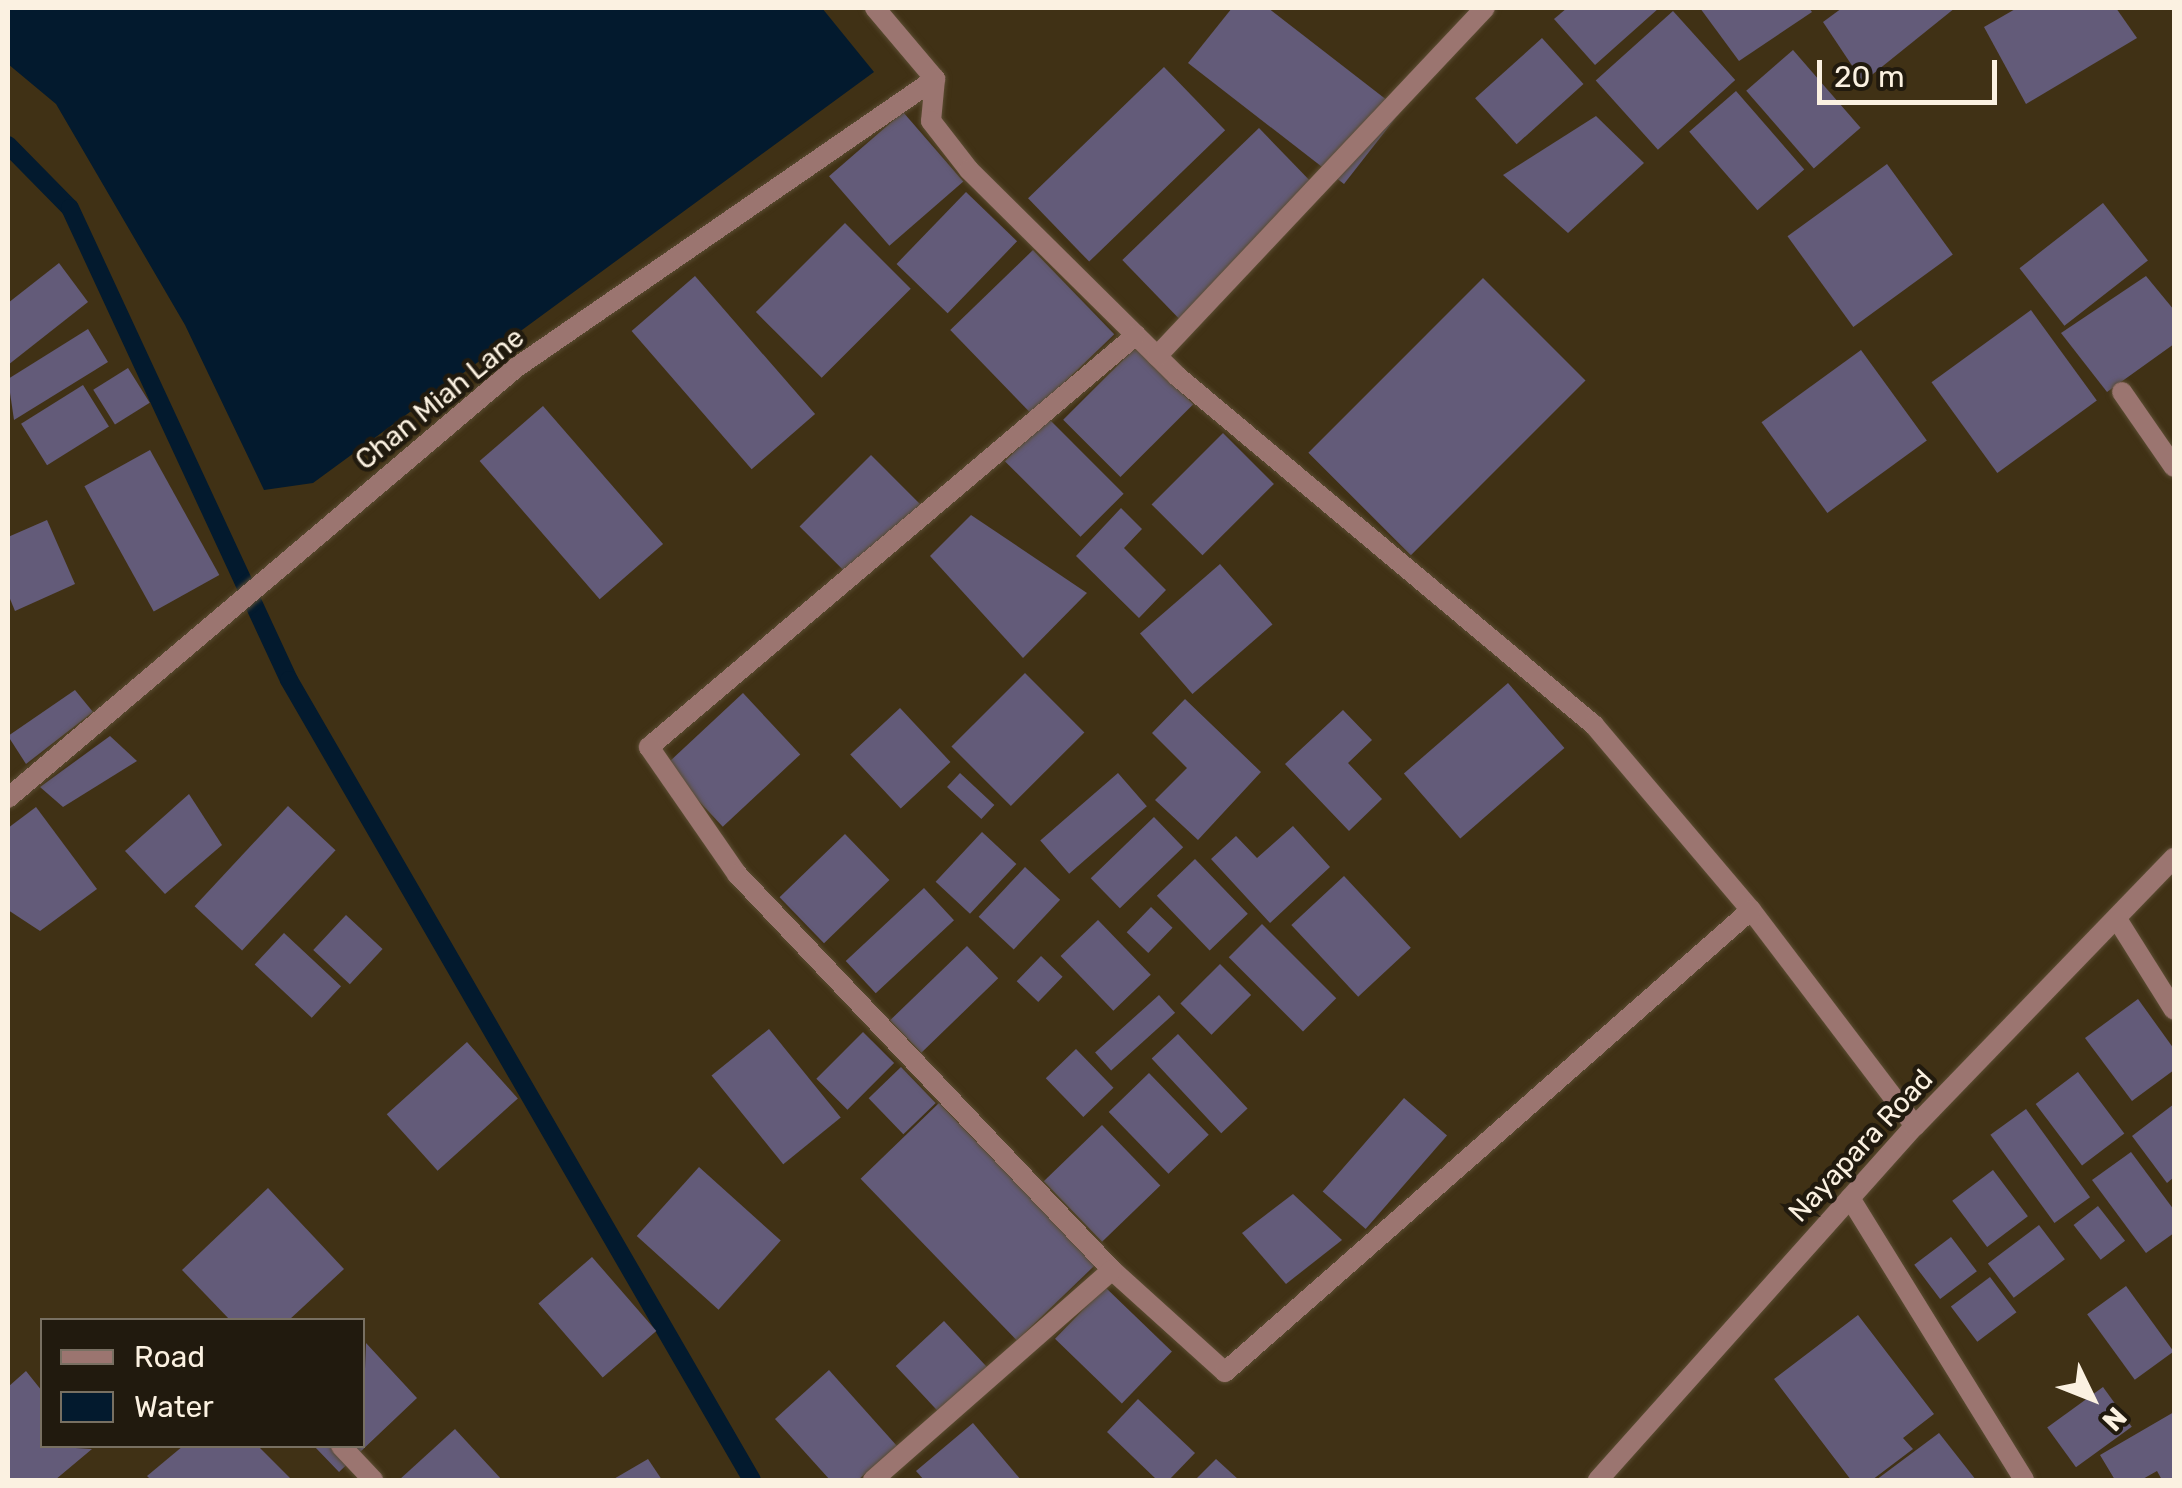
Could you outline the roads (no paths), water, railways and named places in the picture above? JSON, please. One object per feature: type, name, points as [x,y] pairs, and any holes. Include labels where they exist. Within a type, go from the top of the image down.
[{"type":"street","points":[[875,8],[935,79],[931,120],[969,170],[1157,356],[1594,725],[1751,910],[1915,1126]]},
{"type":"street","points":[[1157,356],[1486,8]]},
{"type":"street","name":"Chan Miah Lane","points":[[8,798],[516,367],[935,79]]},
{"type":"street","points":[[1136,335],[649,747],[736,874],[1112,1270],[1226,1372],[1751,910]]},
{"type":"street","points":[[2122,392],[2174,466]]},
{"type":"street","name":"Nayapara Road","points":[[1598,1480],[1915,1126],[2174,858]]},
{"type":"street","points":[[2116,919],[2174,1010]]},
{"type":"street","points":[[1850,1198],[2024,1480]]},
{"type":"street","points":[[872,1480],[1112,1270]]},
{"type":"street","points":[[343,1448],[374,1480]]},
{"type":"water","points":[[8,8],[822,8],[874,72],[313,483],[264,490],[185,325],[56,104],[8,64]]},
{"type":"waterway","points":[[8,145],[70,208],[289,680],[752,1480]]}]
